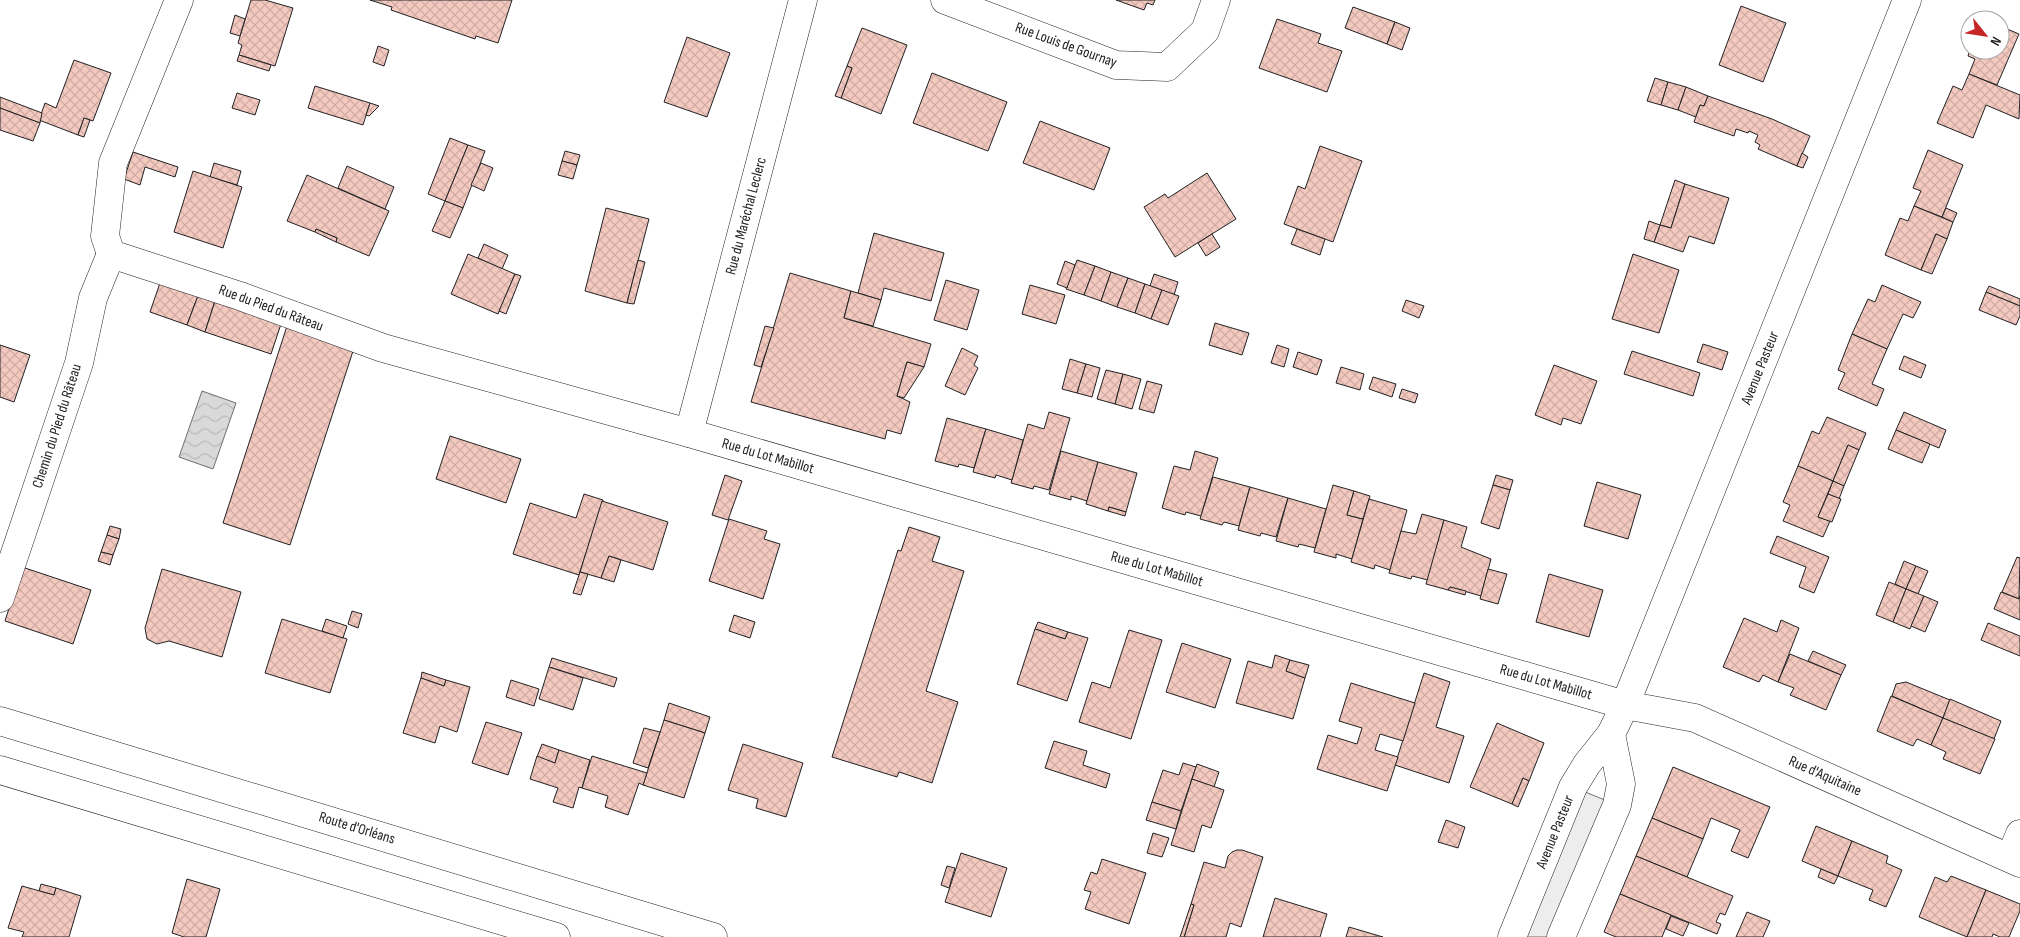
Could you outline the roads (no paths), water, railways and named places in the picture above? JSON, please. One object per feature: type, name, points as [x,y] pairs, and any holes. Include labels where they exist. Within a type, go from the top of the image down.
[{"type":"street","points":[[111,254],[105,236],[113,163],[179,0]]},
{"type":"street","name":"Rue du Maréchal Leclerc","points":[[689,433],[803,0]]},
{"type":"street","name":"Rue Louis de Gournay","points":[[945,0],[1116,65],[1167,67],[1205,31],[1216,0]]},
{"type":"street","name":"Avenue Pasteur","points":[[1512,937],[1574,787],[1587,764],[1611,734],[1625,705],[1908,0]]},
{"type":"street","name":"Rue du Pied du Râteau","points":[[111,254],[240,296],[383,348],[689,433]]},
{"type":"street","name":"Chemin du Pied du Râteau","points":[[0,598],[79,363],[93,298],[111,254]]},
{"type":"street","name":"Rue du Lot Mabillot","points":[[689,433],[1625,705]]},
{"type":"street","name":"Rue d'Aquitaine","points":[[1625,705],[1695,718],[2017,852]]},
{"type":"street","name":"Route d'Orléans","points":[[0,721],[713,937]]},
{"type":"street","points":[[1561,937],[1617,805],[1621,784],[1611,734]]},
{"type":"street","points":[[0,770],[556,937]]},
{"type":"water","points":[[202,391],[236,403],[213,469],[179,457]]}]
